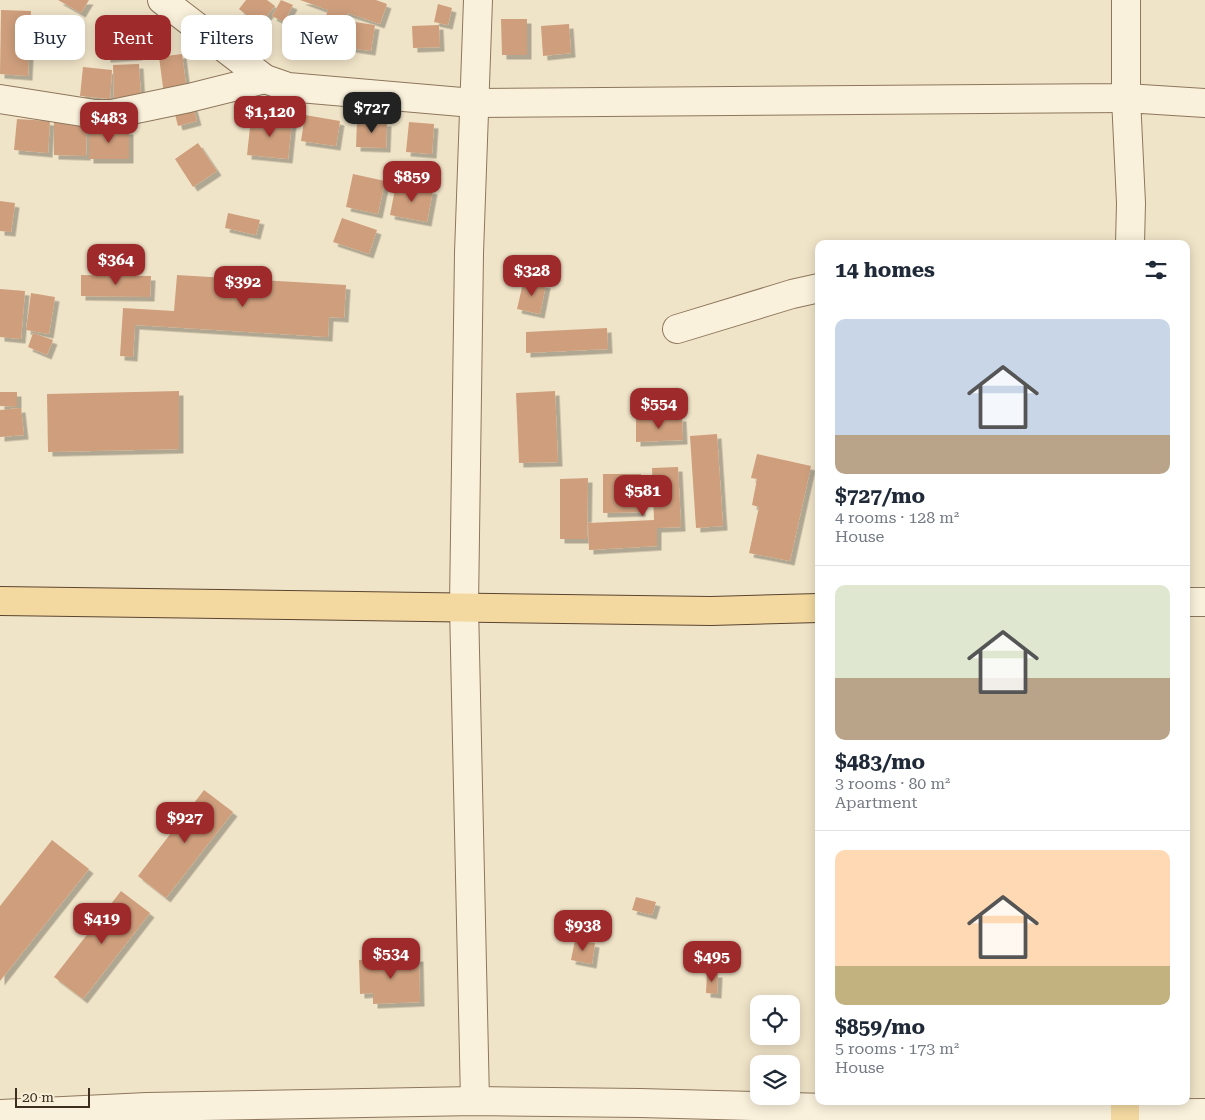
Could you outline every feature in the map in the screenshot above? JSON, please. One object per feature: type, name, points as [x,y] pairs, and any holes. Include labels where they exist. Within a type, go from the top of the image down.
[{"type":"main road","points":[[0,601],[711,610],[815,608]]},
{"type":"street","points":[[475,1100],[464,606],[469,254],[478,0]]},
{"type":"street","points":[[1126,0],[1126,98],[1131,203],[1130,240]]},
{"type":"street","points":[[176,5],[265,79],[288,87],[473,103],[1126,98],[1205,102]]},
{"type":"street","points":[[0,99],[95,114],[112,114],[189,98],[265,79]]},
{"type":"street","points":[[677,329],[792,294],[815,289]]},
{"type":"street","points":[[1190,602],[1205,602]]},
{"type":"street","points":[[0,1114],[147,1107],[475,1100],[541,1111],[1053,1117],[1125,1111],[1205,1113]]},
{"type":"building","points":[[58,0],[89,0],[81,13]]},
{"type":"building","points":[[246,0],[267,0],[275,6],[267,15],[246,15],[239,9]]},
{"type":"building","points":[[281,0],[293,5],[288,15],[282,15],[282,21],[272,16]]},
{"type":"building","points":[[300,0],[376,0],[387,4],[380,24],[348,13],[347,15],[326,15],[328,10]]},
{"type":"building","points":[[438,4],[452,8],[448,25],[434,22]]},
{"type":"building","points":[[1,10],[31,11],[31,15],[15,15],[15,60],[29,60],[28,76],[0,74]]},
{"type":"building","points":[[501,19],[527,19],[527,55],[502,55]]},
{"type":"building","points":[[356,22],[375,25],[371,51],[356,49]]},
{"type":"building","points":[[569,24],[571,53],[543,56],[541,26]]},
{"type":"building","points":[[439,25],[440,47],[413,48],[412,26]]},
{"type":"building","points":[[181,54],[187,92],[164,95],[159,60],[171,60],[171,55]]},
{"type":"building","points":[[139,64],[141,98],[114,99],[113,65]]},
{"type":"building","points":[[83,67],[112,70],[110,99],[80,96]]},
{"type":"building","points":[[191,99],[197,121],[178,126],[172,103]]},
{"type":"building","points":[[305,115],[340,121],[336,146],[301,141]]},
{"type":"building","points":[[251,118],[292,122],[288,159],[247,155]]},
{"type":"building","points":[[17,119],[50,121],[48,153],[14,150]]},
{"type":"building","points":[[357,121],[387,122],[386,148],[356,147]]},
{"type":"building","points":[[54,122],[87,122],[86,156],[54,155]]},
{"type":"building","points":[[409,122],[434,124],[432,154],[406,152]]},
{"type":"building","points":[[89,129],[129,130],[129,159],[89,159]]},
{"type":"building","points":[[198,143],[217,171],[193,187],[175,159]]},
{"type":"building","points":[[353,174],[385,181],[378,214],[346,207]]},
{"type":"building","points":[[396,184],[433,190],[427,222],[390,215]]},
{"type":"building","points":[[0,201],[15,203],[11,232],[0,231]]},
{"type":"building","points":[[228,213],[260,220],[256,235],[225,228]]},
{"type":"building","points":[[342,218],[377,230],[369,254],[333,242]]},
{"type":"building","points":[[81,275],[151,276],[150,297],[81,296]]},
{"type":"building","points":[[177,275],[346,285],[344,318],[329,317],[328,337],[135,325],[133,357],[120,356],[123,308],[174,311]]},
{"type":"building","points":[[524,279],[546,284],[540,314],[517,309]]},
{"type":"building","points":[[0,289],[25,291],[21,339],[0,337]]},
{"type":"building","points":[[31,293],[55,297],[49,334],[26,330]]},
{"type":"building","points":[[607,328],[608,349],[526,353],[526,332]]},
{"type":"building","points":[[33,333],[53,340],[47,355],[28,347]]},
{"type":"building","points":[[179,391],[179,449],[48,452],[47,394]]},
{"type":"building","points":[[555,391],[558,462],[519,463],[516,393]]},
{"type":"building","points":[[0,392],[17,392],[17,407],[0,406]]},
{"type":"building","points":[[21,408],[24,435],[0,437],[0,410]]},
{"type":"building","points":[[682,417],[683,440],[636,442],[636,419]]},
{"type":"building","points":[[717,434],[723,526],[696,528],[690,436]]},
{"type":"building","points":[[757,454],[811,466],[790,561],[749,553],[759,507],[752,505],[757,479],[751,478]]},
{"type":"building","points":[[678,467],[681,527],[657,528],[657,546],[589,550],[588,523],[654,520],[652,468]]},
{"type":"building","points":[[603,474],[641,474],[641,512],[603,513]]},
{"type":"building","points":[[588,478],[587,539],[560,539],[560,479]]},
{"type":"building","points":[[204,790],[233,812],[166,898],[138,876]]},
{"type":"building","points":[[52,840],[89,869],[0,981],[0,906]]},
{"type":"building","points":[[121,891],[150,913],[83,999],[54,977]]},
{"type":"building","points":[[636,897],[656,902],[652,915],[632,910]]},
{"type":"building","points":[[575,940],[595,943],[592,964],[571,960]]},
{"type":"building","points":[[419,957],[420,1002],[373,1004],[373,993],[360,994],[359,960]]},
{"type":"building","points":[[707,973],[718,973],[717,994],[706,993]]}]
